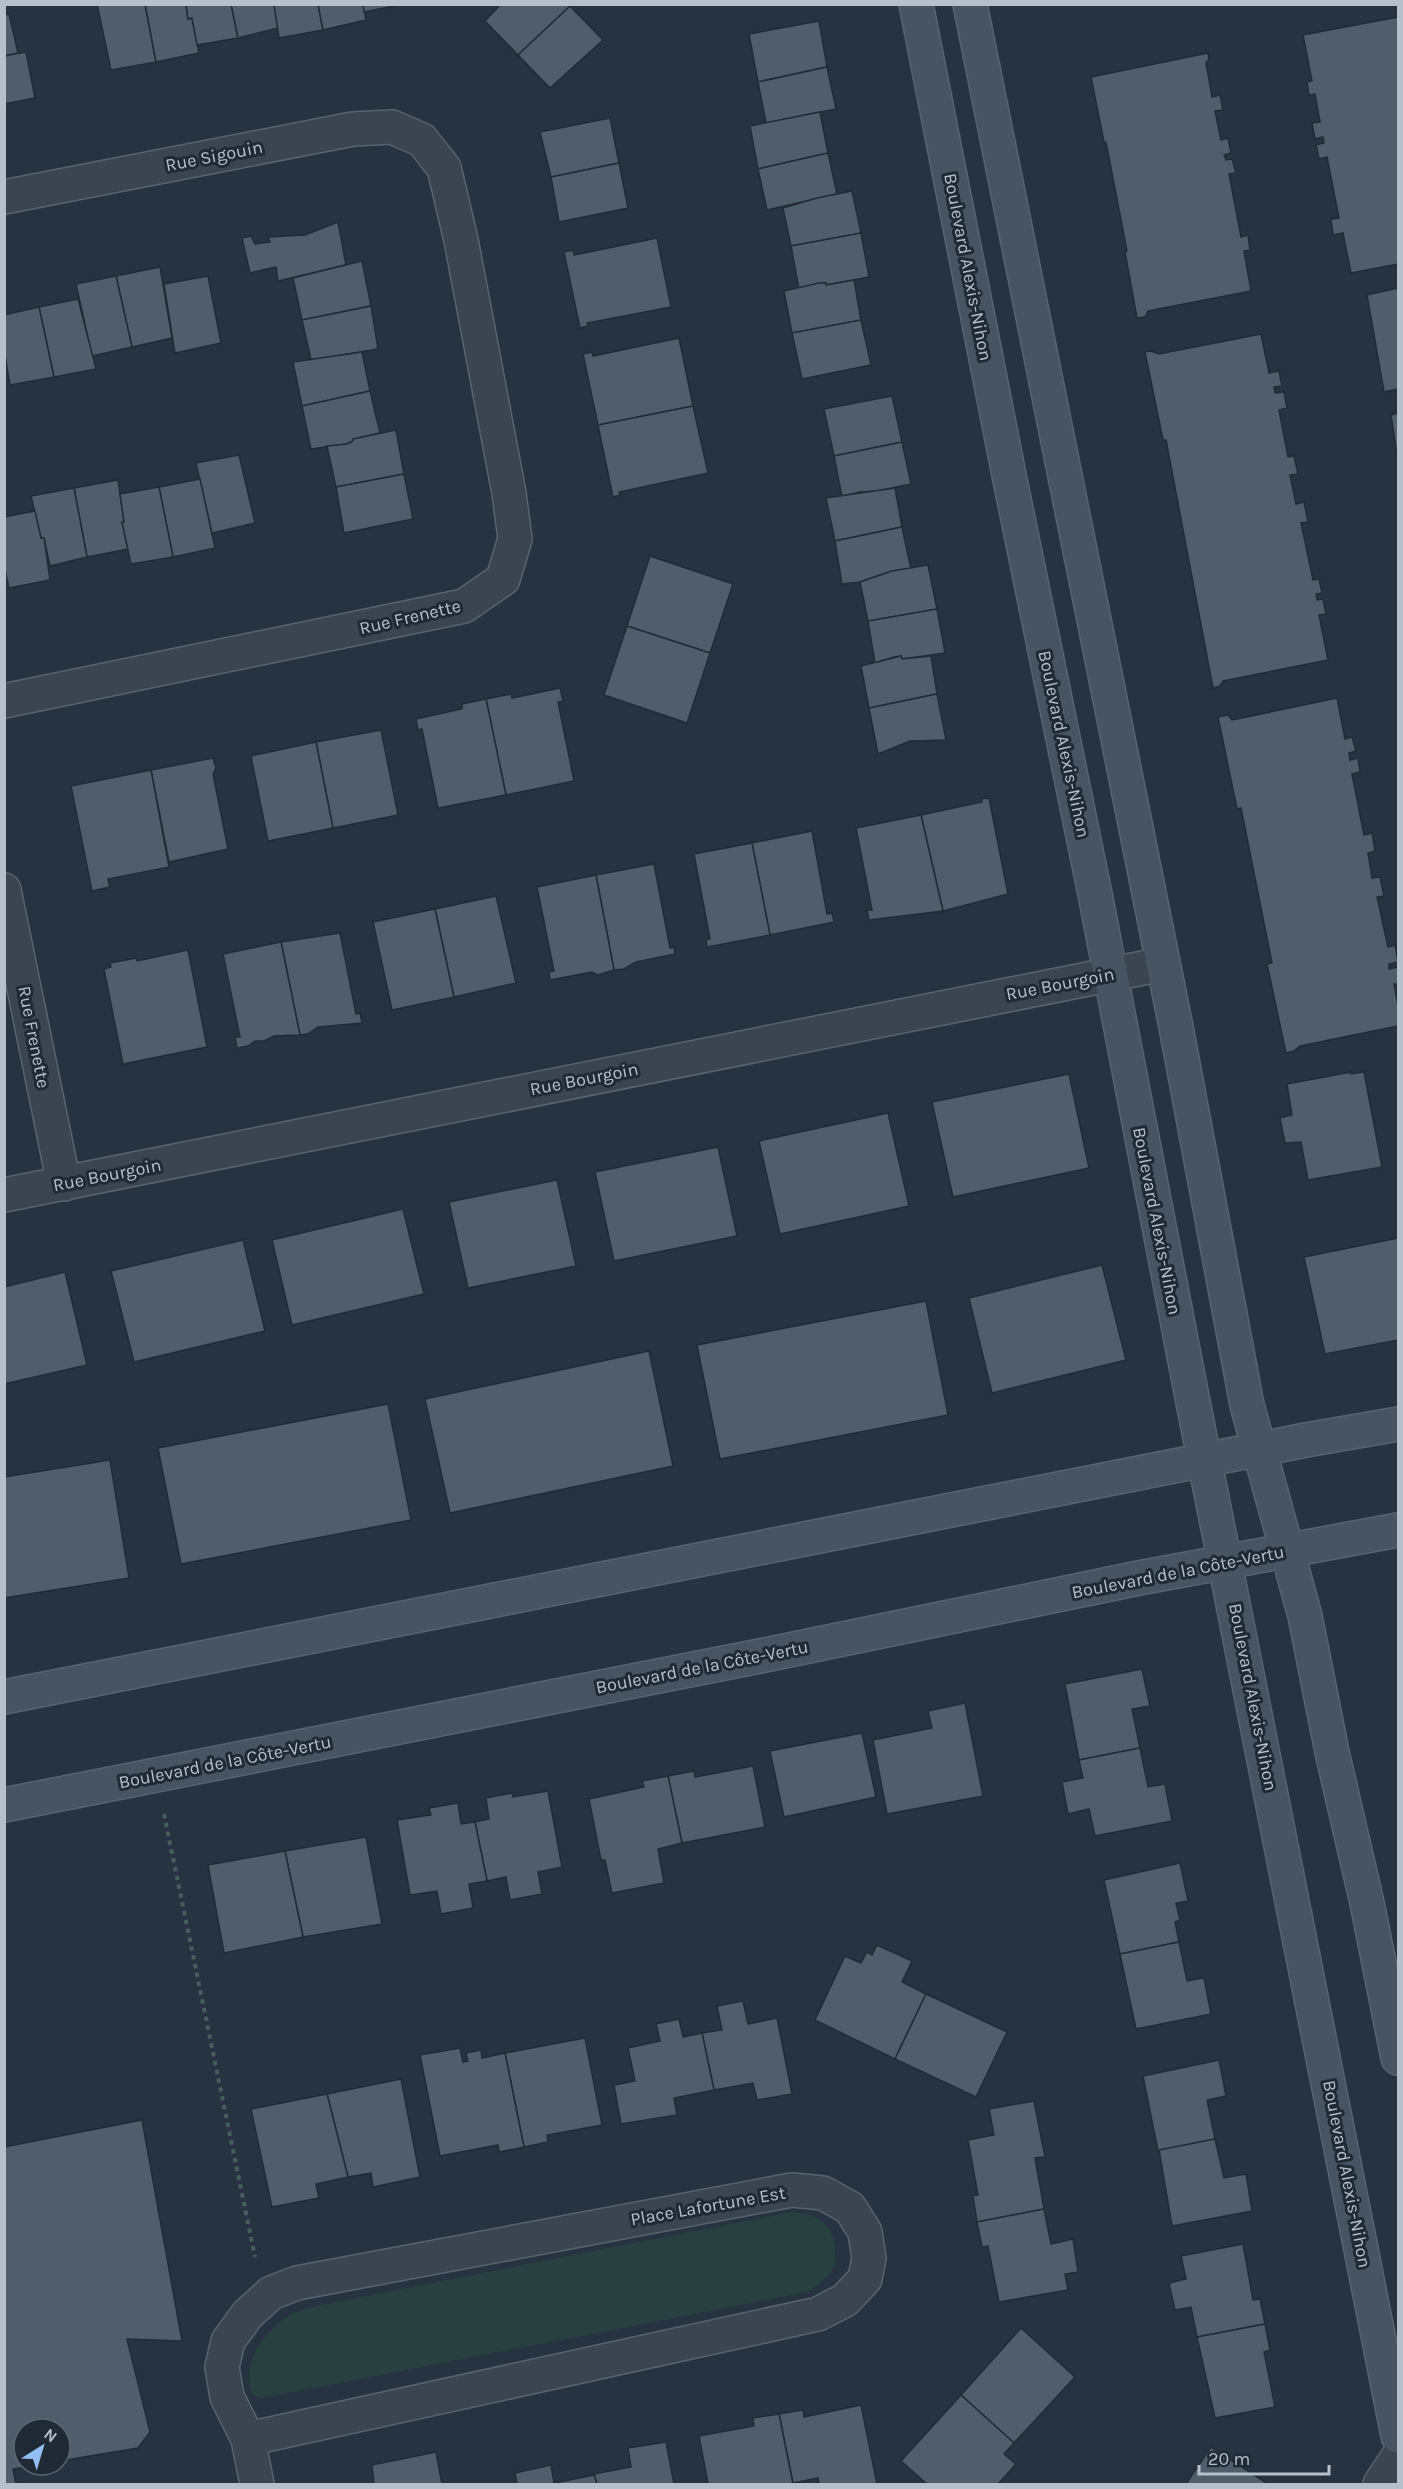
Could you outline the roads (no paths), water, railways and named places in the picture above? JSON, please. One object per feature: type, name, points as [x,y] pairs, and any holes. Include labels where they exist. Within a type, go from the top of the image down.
[{"type":"street","name":"Boulevard Alexis-Nihon","points":[[916,4],[1398,2436]]},
{"type":"street","points":[[970,4],[1163,964],[1247,1406],[1305,1616],[1398,2058]]},
{"type":"street","name":"Rue Sigouin","points":[[4,197],[352,129],[392,127],[422,140]]},
{"type":"street","name":"Rue Frenette","points":[[4,701],[464,606],[503,579],[515,539],[509,493],[444,168],[422,140]]},
{"type":"street","name":"Rue Frenette","points":[[4,890],[64,1184]]},
{"type":"street","name":"Rue Bourgoin","points":[[4,1195],[1163,964]]},
{"type":"street","points":[[4,1697],[1306,1440],[1398,1424]]},
{"type":"street","name":"Boulevard de la Côte-Vertu","points":[[4,1805],[760,1656],[1226,1560],[1398,1530]]},
{"type":"street","name":"Place Lafortune Est","points":[[792,2190],[823,2193],[850,2208],[865,2232],[869,2258],[865,2279],[845,2300],[818,2314],[248,2439],[226,2397],[222,2367],[228,2341],[247,2316],[271,2293],[297,2283],[792,2190]]},
{"type":"street","points":[[248,2439],[257,2484]]},
{"type":"street","points":[[1380,2484],[1398,2457]]}]
